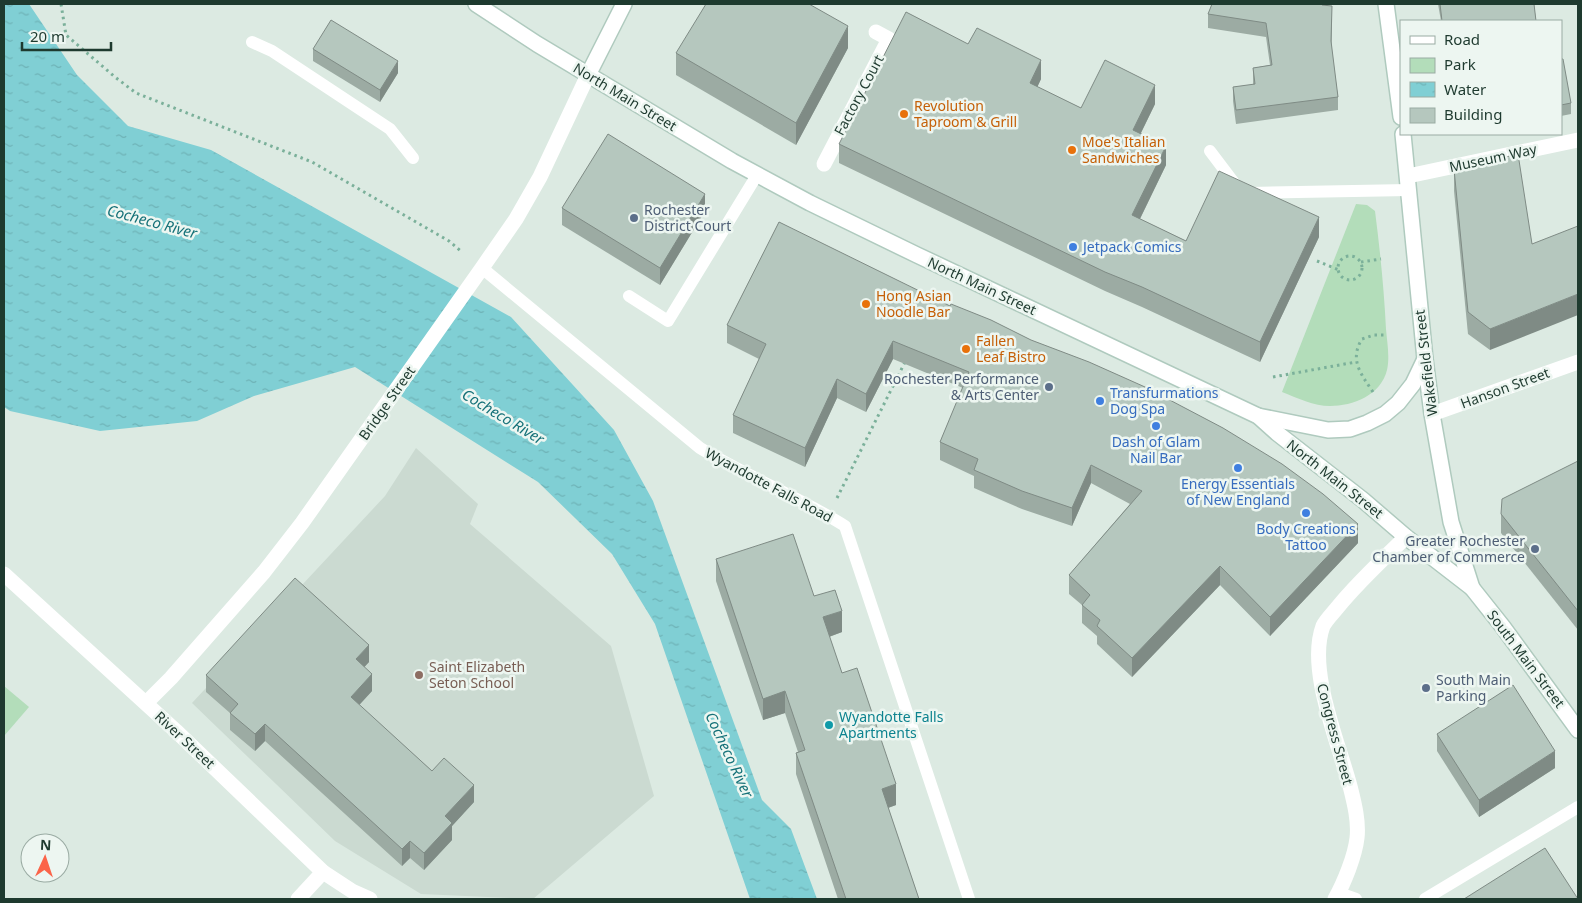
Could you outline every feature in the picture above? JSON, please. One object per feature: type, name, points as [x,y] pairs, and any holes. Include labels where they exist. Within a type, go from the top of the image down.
[{"type":"main road","name":"North Main Street","points":[[476,4],[588,75],[758,175],[810,203],[1258,416],[1406,537],[1472,588]]},
{"type":"main road","name":"Bridge Street","points":[[146,703],[171,678],[264,572],[302,522],[516,220],[540,177],[624,4]]},
{"type":"main road","points":[[1386,4],[1400,109]]},
{"type":"main road","name":"Factory Court","points":[[824,164],[889,39],[876,32]]},
{"type":"main road","name":"Wakefield Street","points":[[1403,135],[1432,414],[1451,522],[1472,588]]},
{"type":"main road","name":"Museum Way","points":[[1409,183],[1578,140]]},
{"type":"main road","points":[[1258,416],[1286,420],[1328,430],[1350,429],[1385,414],[1398,404],[1413,384],[1425,359]]},
{"type":"main road","name":"Hanson Street","points":[[1432,414],[1578,362]]},
{"type":"main road","name":"Congress Street","points":[[1337,896],[1357,839],[1357,817],[1320,679],[1318,648],[1324,625],[1360,581],[1406,537]]},
{"type":"main road","name":"River Street","points":[[4,574],[146,703],[323,872],[352,891],[370,899]]},
{"type":"main road","name":"South Main Street","points":[[1472,588],[1509,634],[1578,730]]},
{"type":"main road","points":[[298,899],[323,872]]},
{"type":"lane","points":[[252,42],[272,51],[390,130],[413,158]]},
{"type":"lane","points":[[1210,151],[1238,188],[1250,193],[1409,183]]},
{"type":"lane","points":[[629,296],[668,321],[758,175]]},
{"type":"lane","name":"Wyandotte Falls Road","points":[[478,274],[700,448],[845,526],[970,899]]},
{"type":"lane","points":[[1425,899],[1578,807]]},
{"type":"lane","points":[[1337,896],[1356,899]]},
{"type":"path","points":[[61,4],[66,35],[136,93],[312,162],[449,241],[462,252]]},
{"type":"path","points":[[1317,261],[1339,270],[1345,279],[1353,280],[1361,273],[1360,262],[1354,257],[1346,257],[1340,263],[1339,270]]},
{"type":"path","points":[[1360,262],[1381,259]]},
{"type":"path","points":[[1373,392],[1362,376],[1356,362],[1357,348],[1362,339],[1387,335]]},
{"type":"path","points":[[828,516],[910,351]]},
{"type":"path","points":[[1273,377],[1356,362]]},
{"type":"shaded area","name":"Saint Elizabeth Seton School","points":[[416,448],[478,504],[470,524],[611,646],[654,796],[533,899],[421,894],[335,841],[192,703],[385,496]]},
{"type":"green space","points":[[1356,204],[1367,205],[1375,211],[1382,270],[1388,350],[1387,370],[1379,386],[1365,397],[1348,404],[1318,405],[1282,392]]},
{"type":"green space","points":[[4,686],[29,707],[4,736]]},
{"type":"water","name":"Cocheco River","points":[[4,4],[29,4],[77,75],[128,126],[211,150],[511,317],[614,430],[653,501],[762,800],[791,829],[817,899],[750,899],[655,624],[612,554],[538,482],[355,367],[254,396],[197,421],[100,431],[10,411],[4,407]]},
{"type":"building","points":[[706,4],[809,4],[848,26],[796,123],[676,53]]},
{"type":"building","points":[[1212,4],[1322,4],[1332,6],[1331,41],[1338,97],[1236,110],[1233,87],[1255,84],[1253,68],[1272,65],[1266,23],[1208,14]]},
{"type":"building","points":[[1440,4],[1534,4],[1536,20],[1442,20]]},
{"type":"building","points":[[906,12],[968,44],[977,28],[1041,60],[1030,83],[1081,108],[1105,60],[1155,85],[1133,130],[1166,146],[1132,215],[1186,241],[1219,171],[1319,217],[1260,342],[1142,287],[1105,272],[839,144]]},
{"type":"building","points":[[331,20],[398,61],[380,90],[313,49]]},
{"type":"building","points":[[1562,59],[1563,59],[1571,103],[1562,105]]},
{"type":"building","name":"Rochester District Court","points":[[608,134],[705,194],[660,268],[562,208]]},
{"type":"building","points":[[1518,154],[1532,244],[1578,226],[1578,294],[1490,329],[1468,312],[1454,169]]},
{"type":"building","points":[[779,222],[950,306],[951,304],[991,320],[1031,340],[1089,362],[1145,387],[1223,428],[1282,464],[1323,494],[1358,524],[1270,617],[1220,566],[1132,658],[1097,626],[1100,620],[1082,605],[1090,595],[1069,575],[1142,491],[1091,465],[1072,508],[1022,491],[974,470],[978,459],[940,442],[969,372],[893,341],[866,394],[837,379],[805,448],[733,415],[766,344],[727,325]]},
{"type":"building","points":[[1578,461],[1578,611],[1501,514],[1502,499]]},
{"type":"building","name":"Wyandotte Falls Apartments","points":[[793,534],[814,596],[835,590],[842,611],[823,617],[842,673],[857,668],[896,784],[882,789],[919,899],[846,899],[796,753],[805,750],[785,691],[763,699],[716,559]]},
{"type":"building","points":[[295,578],[369,645],[356,659],[372,674],[351,697],[432,771],[444,758],[474,785],[445,816],[452,823],[424,853],[410,841],[402,849],[265,724],[255,734],[230,713],[238,704],[206,675]]},
{"type":"building","points":[[1513,685],[1555,751],[1479,800],[1437,734]]},
{"type":"building","points":[[1545,848],[1578,899],[1464,899]]},
{"type":"place","name":"Revolution Taproom & Grill","points":[[904,114]]},
{"type":"place","name":"Moe's Italian Sandwiches","points":[[1072,150]]},
{"type":"place","name":"Rochester District Court","points":[[634,218]]},
{"type":"place","name":"Jetpack Comics","points":[[1073,247]]},
{"type":"place","name":"Hong Asian Noodle Bar","points":[[866,304]]},
{"type":"place","name":"Fallen Leaf Bistro","points":[[966,349]]},
{"type":"place","name":"Rochester Performance & Arts Center","points":[[1049,387]]},
{"type":"place","name":"Transfurmations Dog Spa","points":[[1100,401]]},
{"type":"place","name":"Dash of Glam Nail Bar","points":[[1156,426]]},
{"type":"place","name":"Energy Essentials of New England","points":[[1238,468]]},
{"type":"place","name":"Body Creations Tattoo","points":[[1306,513]]},
{"type":"place","name":"Greater Rochester Chamber of Commerce","points":[[1535,549]]},
{"type":"place","name":"Saint Elizabeth Seton School","points":[[419,675]]},
{"type":"place","name":"South Main Parking","points":[[1426,688]]},
{"type":"place","name":"Wyandotte Falls Apartments","points":[[829,725]]}]
